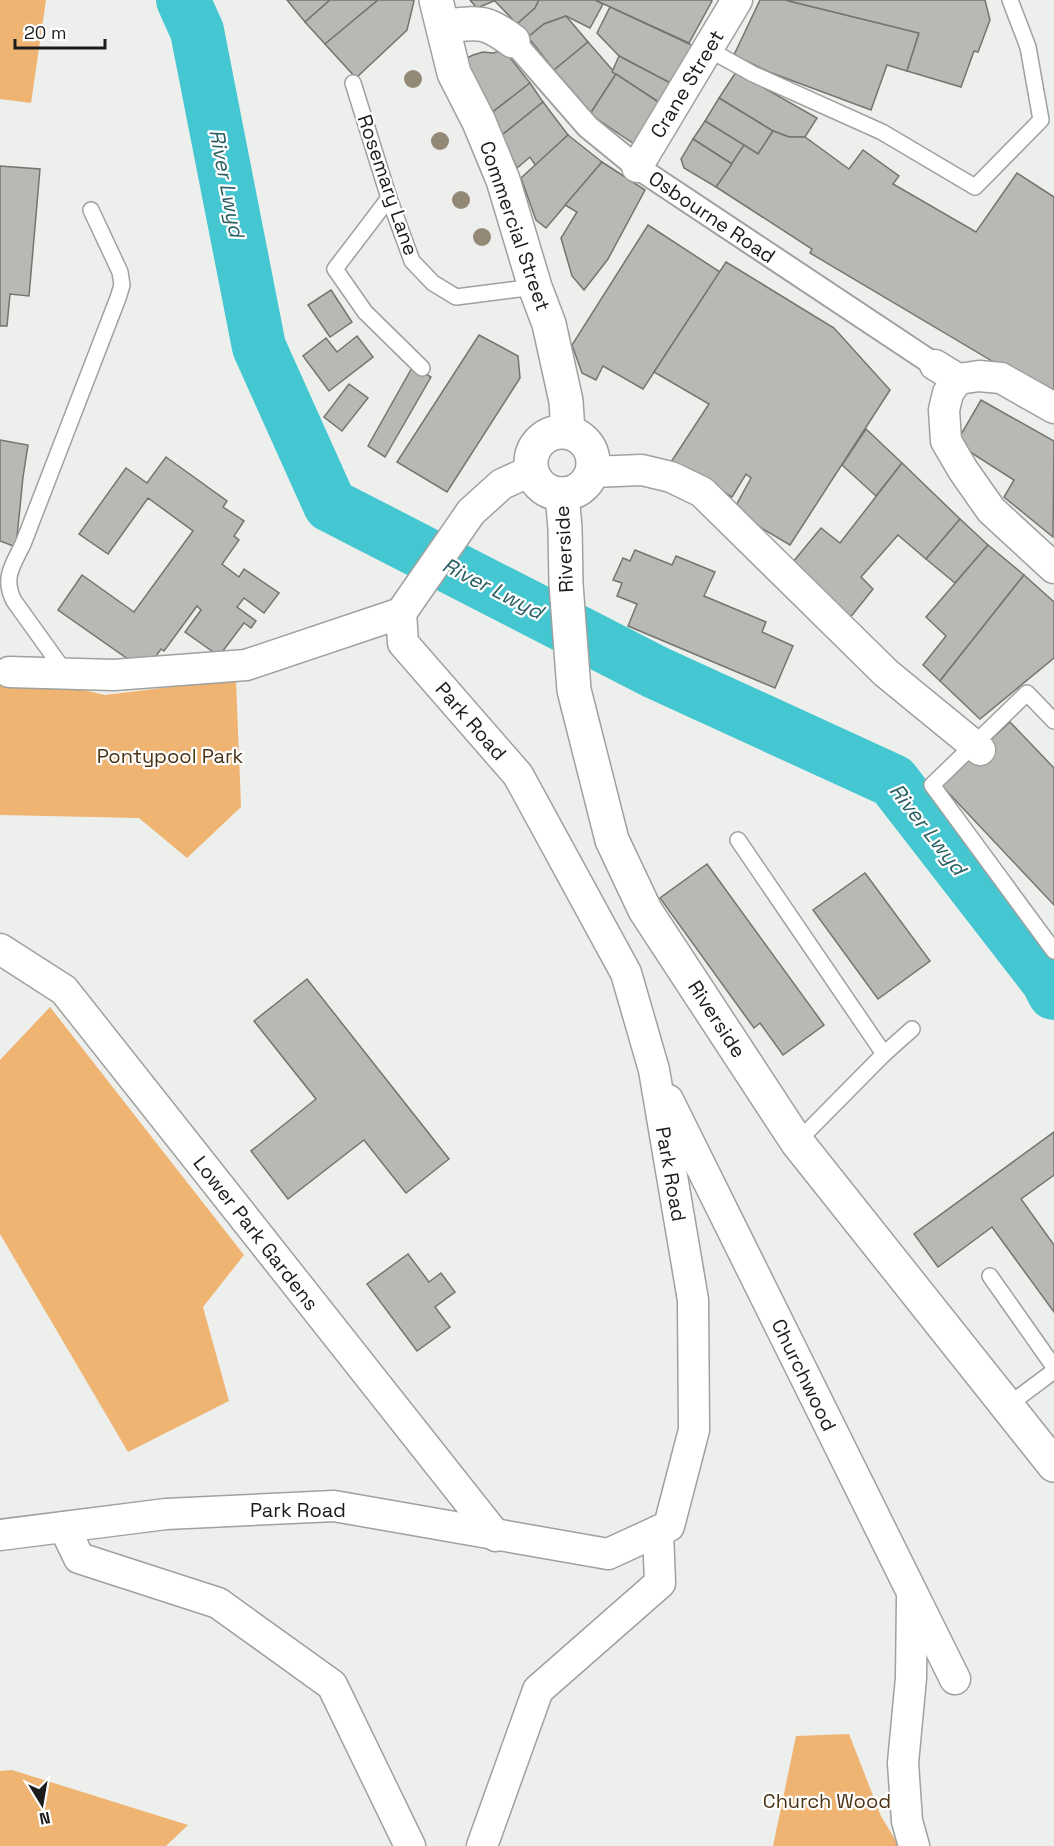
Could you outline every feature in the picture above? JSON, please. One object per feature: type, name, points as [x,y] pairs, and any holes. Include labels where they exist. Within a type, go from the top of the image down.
[{"type":"street","name":"Crane Street","points":[[637,167],[737,0]]},
{"type":"street","name":"Commercial Street","points":[[513,41],[494,28],[440,13],[454,73],[479,122],[503,180],[534,287],[549,324],[566,401],[568,432]]},
{"type":"street","name":"Osbourne Road","points":[[513,41],[588,127],[637,167],[946,372]]},
{"type":"street","points":[[1054,408],[1001,378],[946,372],[948,393],[944,410],[946,441],[991,510],[1054,568]]},
{"type":"street","points":[[568,432],[578,436],[591,452],[592,472],[580,488],[571,493],[551,493],[543,488],[531,471],[533,450],[547,435],[568,432]]},
{"type":"street","points":[[592,472],[642,470],[671,477],[702,492],[886,674],[976,747]]},
{"type":"street","points":[[9,672],[114,675],[246,664],[406,606],[471,512],[502,484],[531,471]]},
{"type":"street","name":"Riverside","points":[[562,494],[574,690],[612,840],[645,910],[797,1142],[1054,1465]]},
{"type":"street","name":"Park Road","points":[[0,1535],[166,1514],[334,1506],[608,1554],[669,1526],[694,1430],[693,1300],[654,1070],[626,973],[518,774],[403,643],[406,606]]},
{"type":"street","name":"Lower Park Gardens","points":[[0,949],[64,990],[496,1536]]},
{"type":"street","name":"Churchwood","points":[[654,1070],[955,1679]]},
{"type":"street","points":[[64,1527],[79,1558],[218,1603],[332,1685],[410,1846]]},
{"type":"street","points":[[482,1846],[538,1690],[660,1583],[658,1531]]},
{"type":"street","points":[[912,1596],[911,1678],[903,1763],[907,1821],[914,1846]]},
{"type":"lane","points":[[708,49],[753,74],[882,132],[975,187],[1041,120],[1028,46],[1010,0]]},
{"type":"lane","name":"Rosemary Lane","points":[[353,83],[389,198],[412,261],[433,284],[456,297],[534,287]]},
{"type":"lane","points":[[389,198],[335,269],[365,312],[422,368]]},
{"type":"lane","points":[[65,672],[14,601],[8,590],[8,576],[28,534],[122,285],[120,272],[91,210]]},
{"type":"lane","points":[[1054,721],[1027,693],[976,747],[932,785],[1054,951]]},
{"type":"lane","points":[[738,840],[884,1054]]},
{"type":"lane","points":[[797,1142],[912,1029]]},
{"type":"lane","points":[[990,1276],[1054,1369],[1007,1406]]},
{"type":"green space","points":[[0,0],[46,0],[31,103],[0,99]]},
{"type":"green space","name":"Pontypool Park","points":[[0,670],[105,695],[236,679],[241,807],[187,858],[139,818],[0,815]]},
{"type":"green space","points":[[50,1007],[244,1255],[203,1307],[229,1401],[128,1452],[0,1234],[0,1060]]},
{"type":"green space","name":"Church Wood","points":[[849,1734],[881,1816],[899,1846],[773,1846],[796,1736]]},
{"type":"green space","points":[[12,1770],[188,1825],[166,1846],[0,1846],[0,1771]]},
{"type":"building","points":[[287,0],[330,0],[305,22]]},
{"type":"building","points":[[330,0],[378,0],[325,44],[305,22]]},
{"type":"building","points":[[378,0],[414,1],[407,30],[356,78],[325,44]]},
{"type":"building","points":[[470,0],[494,0],[494,1],[477,8]]},
{"type":"building","points":[[494,0],[539,0],[535,8],[517,24]]},
{"type":"building","points":[[539,0],[595,0],[603,4],[590,28],[566,16],[544,24],[528,37],[517,24],[535,8]]},
{"type":"building","points":[[595,0],[710,0],[712,1],[689,43]]},
{"type":"building","points":[[760,0],[785,0],[919,33],[907,71],[887,65],[871,110],[769,72],[734,55]]},
{"type":"building","points":[[785,0],[985,0],[990,20],[978,52],[974,51],[961,87],[907,71],[919,33]]},
{"type":"building","points":[[610,7],[698,48],[676,86],[619,56],[597,33]]},
{"type":"building","points":[[566,16],[588,42],[554,70],[528,37],[544,24]]},
{"type":"building","points":[[588,42],[616,74],[590,114],[554,70]]},
{"type":"building","points":[[504,50],[530,83],[485,118],[464,66],[467,58],[473,55]]},
{"type":"building","points":[[619,56],[676,86],[663,105],[612,72]]},
{"type":"building","points":[[736,72],[817,118],[805,137],[789,137],[773,131],[719,98]]},
{"type":"building","points":[[616,74],[663,105],[637,146],[590,114]]},
{"type":"building","points":[[530,83],[543,102],[502,135],[485,118]]},
{"type":"building","points":[[719,98],[773,131],[758,154],[705,121]]},
{"type":"building","points":[[543,102],[568,135],[536,166],[530,157],[517,168],[502,135]]},
{"type":"building","points":[[705,121],[744,145],[732,164],[693,139]]},
{"type":"building","points":[[773,131],[789,137],[805,137],[849,169],[863,150],[899,176],[893,184],[976,232],[1017,173],[1054,197],[1054,391],[1036,382],[1034,386],[810,253],[812,249],[716,187],[744,145],[758,154]]},
{"type":"building","points":[[568,135],[602,162],[546,228],[536,220],[521,178]]},
{"type":"building","points":[[693,139],[732,164],[716,187],[684,168],[681,159]]},
{"type":"building","points":[[602,162],[645,190],[608,259],[584,290],[572,276],[561,238],[577,212],[565,205]]},
{"type":"building","points":[[0,166],[40,169],[29,296],[10,294],[7,326],[0,326]]},
{"type":"building","points":[[648,225],[720,272],[643,389],[603,366],[596,380],[582,373],[572,345]]},
{"type":"building","points":[[726,262],[834,328],[890,390],[790,545],[733,511],[751,478],[746,474],[732,497],[671,462],[709,404],[654,372]]},
{"type":"building","points":[[331,290],[352,322],[330,337],[308,305]]},
{"type":"building","points":[[479,335],[518,356],[520,378],[447,492],[397,462]]},
{"type":"building","points":[[357,336],[373,357],[329,391],[303,356],[326,338],[337,352]]},
{"type":"building","points":[[413,366],[431,377],[385,457],[368,446]]},
{"type":"building","points":[[349,384],[368,398],[342,431],[324,417]]},
{"type":"building","points":[[981,400],[1054,441],[1053,537],[1004,497],[1014,480],[956,443]]},
{"type":"building","points":[[866,429],[902,463],[876,496],[842,465]]},
{"type":"building","points":[[0,440],[28,445],[16,547],[0,541]]},
{"type":"building","points":[[166,457],[227,501],[223,507],[244,521],[234,536],[239,540],[222,564],[239,577],[244,569],[279,593],[264,613],[244,598],[237,607],[256,621],[251,628],[244,623],[219,656],[185,632],[201,610],[197,606],[164,651],[161,649],[145,671],[58,610],[82,575],[134,612],[193,531],[148,498],[108,554],[79,534],[126,468],[147,483]]},
{"type":"building","points":[[902,463],[960,519],[926,559],[898,535],[861,577],[873,589],[845,624],[788,568],[821,528],[840,543]]},
{"type":"building","points":[[960,519],[988,545],[955,583],[926,559]]},
{"type":"building","points":[[988,545],[1024,575],[940,681],[923,665],[946,636],[926,617]]},
{"type":"building","points":[[635,550],[672,565],[676,556],[715,572],[704,596],[766,622],[762,632],[793,646],[775,688],[628,626],[637,604],[617,596],[622,583],[613,580],[623,558],[630,561]]},
{"type":"building","points":[[1024,575],[1054,602],[1054,658],[980,719],[940,681]]},
{"type":"building","points":[[1010,722],[1054,768],[1054,905],[941,785]]},
{"type":"building","points":[[707,864],[824,1025],[783,1055],[760,1023],[754,1028],[660,898]]},
{"type":"building","points":[[865,873],[930,961],[878,999],[813,910]]},
{"type":"building","points":[[307,979],[449,1159],[406,1193],[364,1140],[288,1199],[251,1151],[316,1099],[254,1021]]},
{"type":"building","points":[[1054,1132],[1054,1175],[1021,1199],[1054,1245],[1054,1312],[992,1227],[938,1267],[914,1234]]},
{"type":"building","points":[[408,1254],[429,1282],[441,1273],[455,1292],[435,1307],[450,1327],[417,1351],[367,1284]]},
{"type":"waterway","name":"River Lwyd","points":[[183,0],[197,31],[259,347],[330,505],[655,672],[893,781],[1048,981],[1054,993]]}]
